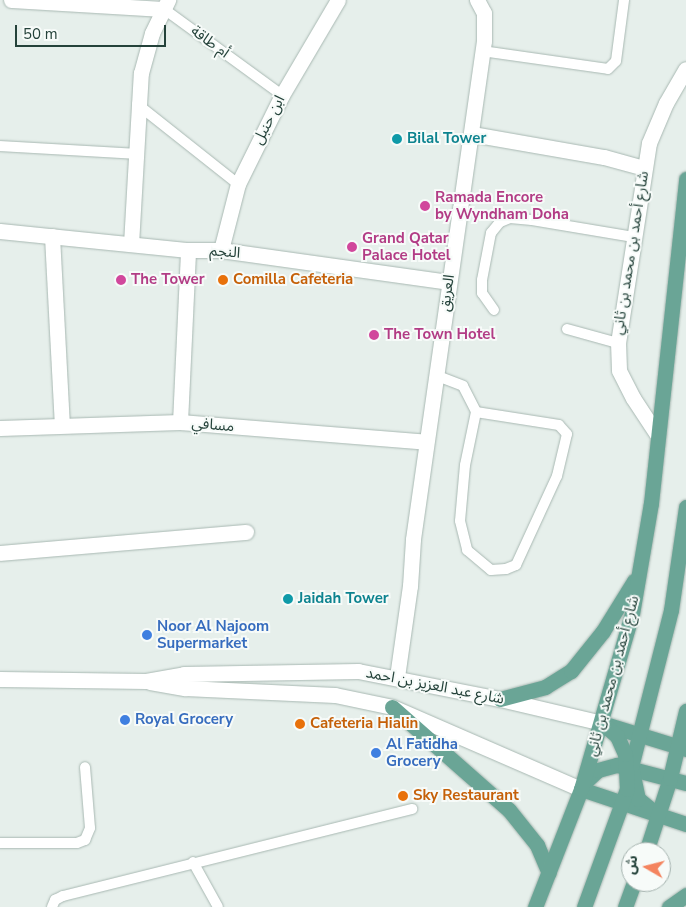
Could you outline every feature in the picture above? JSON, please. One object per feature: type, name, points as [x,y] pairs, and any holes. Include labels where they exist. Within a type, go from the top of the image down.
[{"type":"main road","name":"شارع أحمد بن محمد بن ثاني","points":[[535,907],[581,789],[602,723],[640,571],[658,436],[686,184]]},
{"type":"main road","points":[[584,907],[623,803],[629,767],[671,610],[686,507]]},
{"type":"main road","points":[[500,699],[545,688],[571,671],[603,631],[640,571]]},
{"type":"main road","points":[[392,707],[510,810],[537,845],[549,873]]},
{"type":"main road","points":[[649,842],[682,748],[686,711]]},
{"type":"main road","points":[[602,723],[682,748]]},
{"type":"main road","points":[[602,723],[617,736],[629,767],[638,800],[658,815]]},
{"type":"main road","points":[[686,784],[629,767],[610,766],[598,770],[581,789],[686,824]]},
{"type":"main road","points":[[624,907],[630,892]]},
{"type":"main road","points":[[669,907],[686,895]]},
{"type":"street","points":[[11,0],[166,4],[145,52],[137,104],[138,154],[131,244]]},
{"type":"street","name":"ابن حنبل","points":[[221,250],[238,184],[282,95],[338,0]]},
{"type":"street","name":"العريق","points":[[397,676],[435,375],[472,134],[485,27],[477,0]]},
{"type":"street","name":"شارع أحمد بن محمد بن ثاني","points":[[658,436],[633,398],[619,370],[618,343],[644,168],[657,122],[686,69]]},
{"type":"street","points":[[472,134],[604,157],[644,168]]},
{"type":"street","name":"النجم","points":[[0,231],[188,250],[221,250],[448,282]]},
{"type":"street","points":[[52,236],[62,424]]},
{"type":"street","points":[[180,422],[188,250]]},
{"type":"street","name":"مسافي","points":[[0,428],[62,424],[180,422],[426,442]]},
{"type":"street","points":[[0,553],[246,532]]},
{"type":"street","name":"شارع عبد العزيز بن احمد","points":[[0,680],[146,680],[184,674],[334,670],[397,676],[602,723]]},
{"type":"street","name":"شارع عبد العزيز بن احمد","points":[[146,680],[185,688],[335,696],[392,707],[581,789]]},
{"type":"lane","points":[[482,51],[608,69],[616,61],[624,0]]},
{"type":"lane","name":"أم طاقة","points":[[166,4],[282,95]]},
{"type":"lane","points":[[137,104],[238,184]]},
{"type":"lane","points":[[0,146],[138,154]]},
{"type":"lane","points":[[494,310],[482,293],[482,280],[491,233],[500,222],[510,218],[532,220],[634,237]]},
{"type":"lane","points":[[567,329],[618,343]]},
{"type":"lane","points":[[435,375],[463,386],[476,412],[465,465],[460,520],[462,536],[474,559],[491,570],[506,570],[516,565],[557,476],[567,434],[559,424],[476,412]]},
{"type":"lane","points":[[0,843],[77,843],[85,840],[90,828],[85,767]]},
{"type":"lane","points":[[52,907],[55,900],[63,896],[193,862],[412,809]]},
{"type":"lane","points":[[193,862],[218,907]]},
{"type":"place","name":"Bilal Tower","points":[[397,139]]},
{"type":"place","name":"Ramada Encore by Wyndham Doha","points":[[425,206]]},
{"type":"place","name":"Grand Qatar Palace Hotel","points":[[352,247]]},
{"type":"place","name":"The Tower","points":[[121,280]]},
{"type":"place","name":"Comilla Cafeteria","points":[[223,280]]},
{"type":"place","name":"The Town Hotel","points":[[374,335]]},
{"type":"place","name":"Jaidah Tower","points":[[288,599]]},
{"type":"place","name":"Noor Al Najoom Supermarket","points":[[147,635]]},
{"type":"place","name":"Royal Grocery","points":[[125,720]]},
{"type":"place","name":"Cafeteria Hialin","points":[[300,724]]},
{"type":"place","name":"Al Fatidha Grocery","points":[[376,753]]},
{"type":"place","name":"Sky Restaurant","points":[[403,796]]}]
